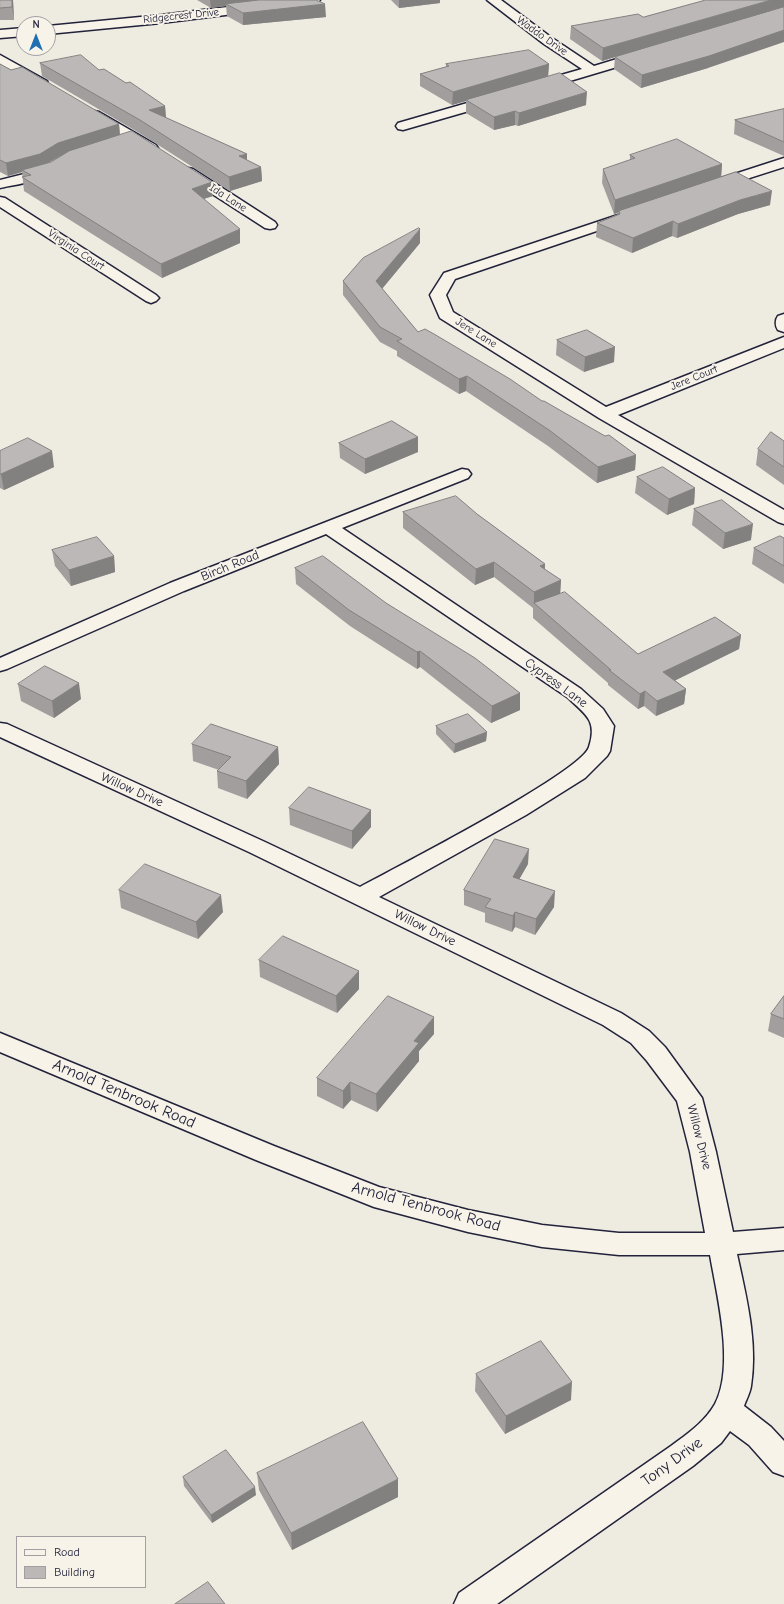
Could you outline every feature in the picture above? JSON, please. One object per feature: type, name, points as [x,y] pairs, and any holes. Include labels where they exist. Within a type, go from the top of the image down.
[{"type":"street","name":"Ridgecrest Drive","points":[[56,29],[161,19],[314,0]]},
{"type":"street","name":"Waddo Drive","points":[[492,0],[548,41],[592,70]]},
{"type":"street","points":[[0,34],[16,33]]},
{"type":"street","points":[[524,90],[651,52]]},
{"type":"street","points":[[0,60],[54,91]]},
{"type":"street","points":[[403,126],[509,95]]},
{"type":"street","points":[[81,107],[135,138],[161,155]]},
{"type":"street","points":[[115,144],[135,138]]},
{"type":"street","points":[[702,190],[784,162]]},
{"type":"street","points":[[0,184],[47,171],[59,164]]},
{"type":"street","name":"Ida Lane","points":[[180,167],[270,225]]},
{"type":"street","points":[[761,170],[784,177]]},
{"type":"street","name":"Virginia Court","points":[[0,201],[152,298]]},
{"type":"street","name":"Jere Lane","points":[[635,213],[449,276],[438,295],[446,315],[605,414],[784,518]]},
{"type":"street","points":[[784,319],[784,327]]},
{"type":"street","name":"Jere Court","points":[[605,414],[784,342]]},
{"type":"street","name":"Birch Road","points":[[0,665],[177,587],[462,474]]},
{"type":"street","name":"Cypress Lane","points":[[328,527],[574,693],[596,713],[603,726],[599,751],[577,773],[518,810],[360,897]]},
{"type":"street","name":"Willow Drive","points":[[0,729],[257,847],[612,1019],[640,1037],[656,1054],[689,1098],[703,1152],[722,1244]]},
{"type":"street","name":"Arnold Tenbrook Road","points":[[0,1042],[265,1153],[374,1196],[468,1221],[542,1236],[619,1244],[722,1244],[784,1239]]},
{"type":"street","name":"Tony Drive","points":[[470,1604],[682,1456],[710,1434],[727,1410],[736,1387],[738,1363],[737,1333],[722,1244]]},
{"type":"street","points":[[727,1410],[760,1436],[784,1462]]},
{"type":"building","points":[[0,0],[12,0],[12,7],[0,8]]},
{"type":"building","points":[[259,0],[316,0],[325,4],[243,13],[226,4]]},
{"type":"building","points":[[706,0],[771,0],[603,48],[571,26],[638,14],[643,17]]},
{"type":"building","points":[[784,7],[784,30],[709,56],[642,75],[615,57]]},
{"type":"building","points":[[529,50],[549,64],[453,92],[420,74],[449,66],[446,64]]},
{"type":"building","points":[[81,55],[99,70],[104,69],[126,83],[130,82],[165,106],[149,110],[247,154],[239,156],[261,167],[229,177],[140,120],[40,63]]},
{"type":"building","points":[[0,64],[11,70],[22,67],[119,124],[58,143],[40,154],[6,163],[0,160]]},
{"type":"building","points":[[560,73],[587,92],[519,113],[515,111],[494,117],[466,100]]},
{"type":"building","points":[[784,109],[784,142],[735,120]]},
{"type":"building","points":[[132,131],[212,182],[192,189],[240,229],[161,264],[22,177],[31,175],[22,170],[51,162],[69,151]]},
{"type":"building","points":[[677,139],[722,164],[615,200],[603,169],[635,158],[630,155]]},
{"type":"building","points":[[736,172],[772,191],[740,200],[678,224],[673,221],[633,238],[597,223],[620,214],[619,211]]},
{"type":"building","points":[[419,228],[420,229],[376,281],[418,332],[425,329],[434,334],[510,379],[542,401],[605,436],[609,435],[636,455],[598,467],[549,430],[467,376],[459,379],[397,341],[402,339],[380,327],[343,281],[363,258]]},
{"type":"building","points":[[587,330],[615,347],[585,357],[557,340]]},
{"type":"building","points":[[392,421],[418,437],[365,459],[339,443]]},
{"type":"building","points":[[771,432],[784,441],[784,467],[758,449]]},
{"type":"building","points":[[28,438],[52,451],[0,474],[0,451]]},
{"type":"building","points":[[663,467],[695,488],[669,499],[637,477]]},
{"type":"building","points":[[456,496],[477,514],[545,564],[540,566],[561,580],[534,592],[494,562],[476,569],[403,512]]},
{"type":"building","points":[[722,500],[753,524],[725,533],[694,509]]},
{"type":"building","points":[[780,536],[784,538],[784,566],[754,548]]},
{"type":"building","points":[[97,537],[114,556],[69,570],[52,550]]},
{"type":"building","points":[[323,556],[386,603],[475,658],[520,693],[492,706],[420,651],[417,652],[349,610],[295,568]]},
{"type":"building","points":[[565,592],[638,654],[715,617],[741,635],[663,672],[686,689],[657,701],[645,691],[640,694],[609,670],[611,670],[534,603]]},
{"type":"building","points":[[45,666],[79,683],[52,701],[18,684]]},
{"type":"building","points":[[468,714],[487,732],[455,744],[436,726]]},
{"type":"building","points":[[211,724],[278,747],[246,781],[217,771],[231,757],[192,744]]},
{"type":"building","points":[[309,787],[371,810],[352,831],[289,808]]},
{"type":"building","points":[[495,839],[529,849],[513,877],[555,891],[536,919],[515,912],[513,916],[485,907],[491,899],[464,890]]},
{"type":"building","points":[[145,864],[221,895],[196,922],[119,890]]},
{"type":"building","points":[[283,936],[359,971],[336,996],[259,960]]},
{"type":"building","points":[[388,996],[434,1017],[414,1041],[419,1043],[376,1094],[350,1082],[343,1091],[317,1078]]},
{"type":"building","points":[[784,996],[784,1019],[771,1014]]},
{"type":"building","points":[[541,1341],[572,1382],[506,1416],[476,1374]]},
{"type":"building","points":[[363,1422],[398,1479],[291,1533],[257,1473]]},
{"type":"building","points":[[226,1450],[255,1487],[211,1515],[183,1477]]},
{"type":"building","points":[[208,1582],[225,1604],[175,1604]]}]
